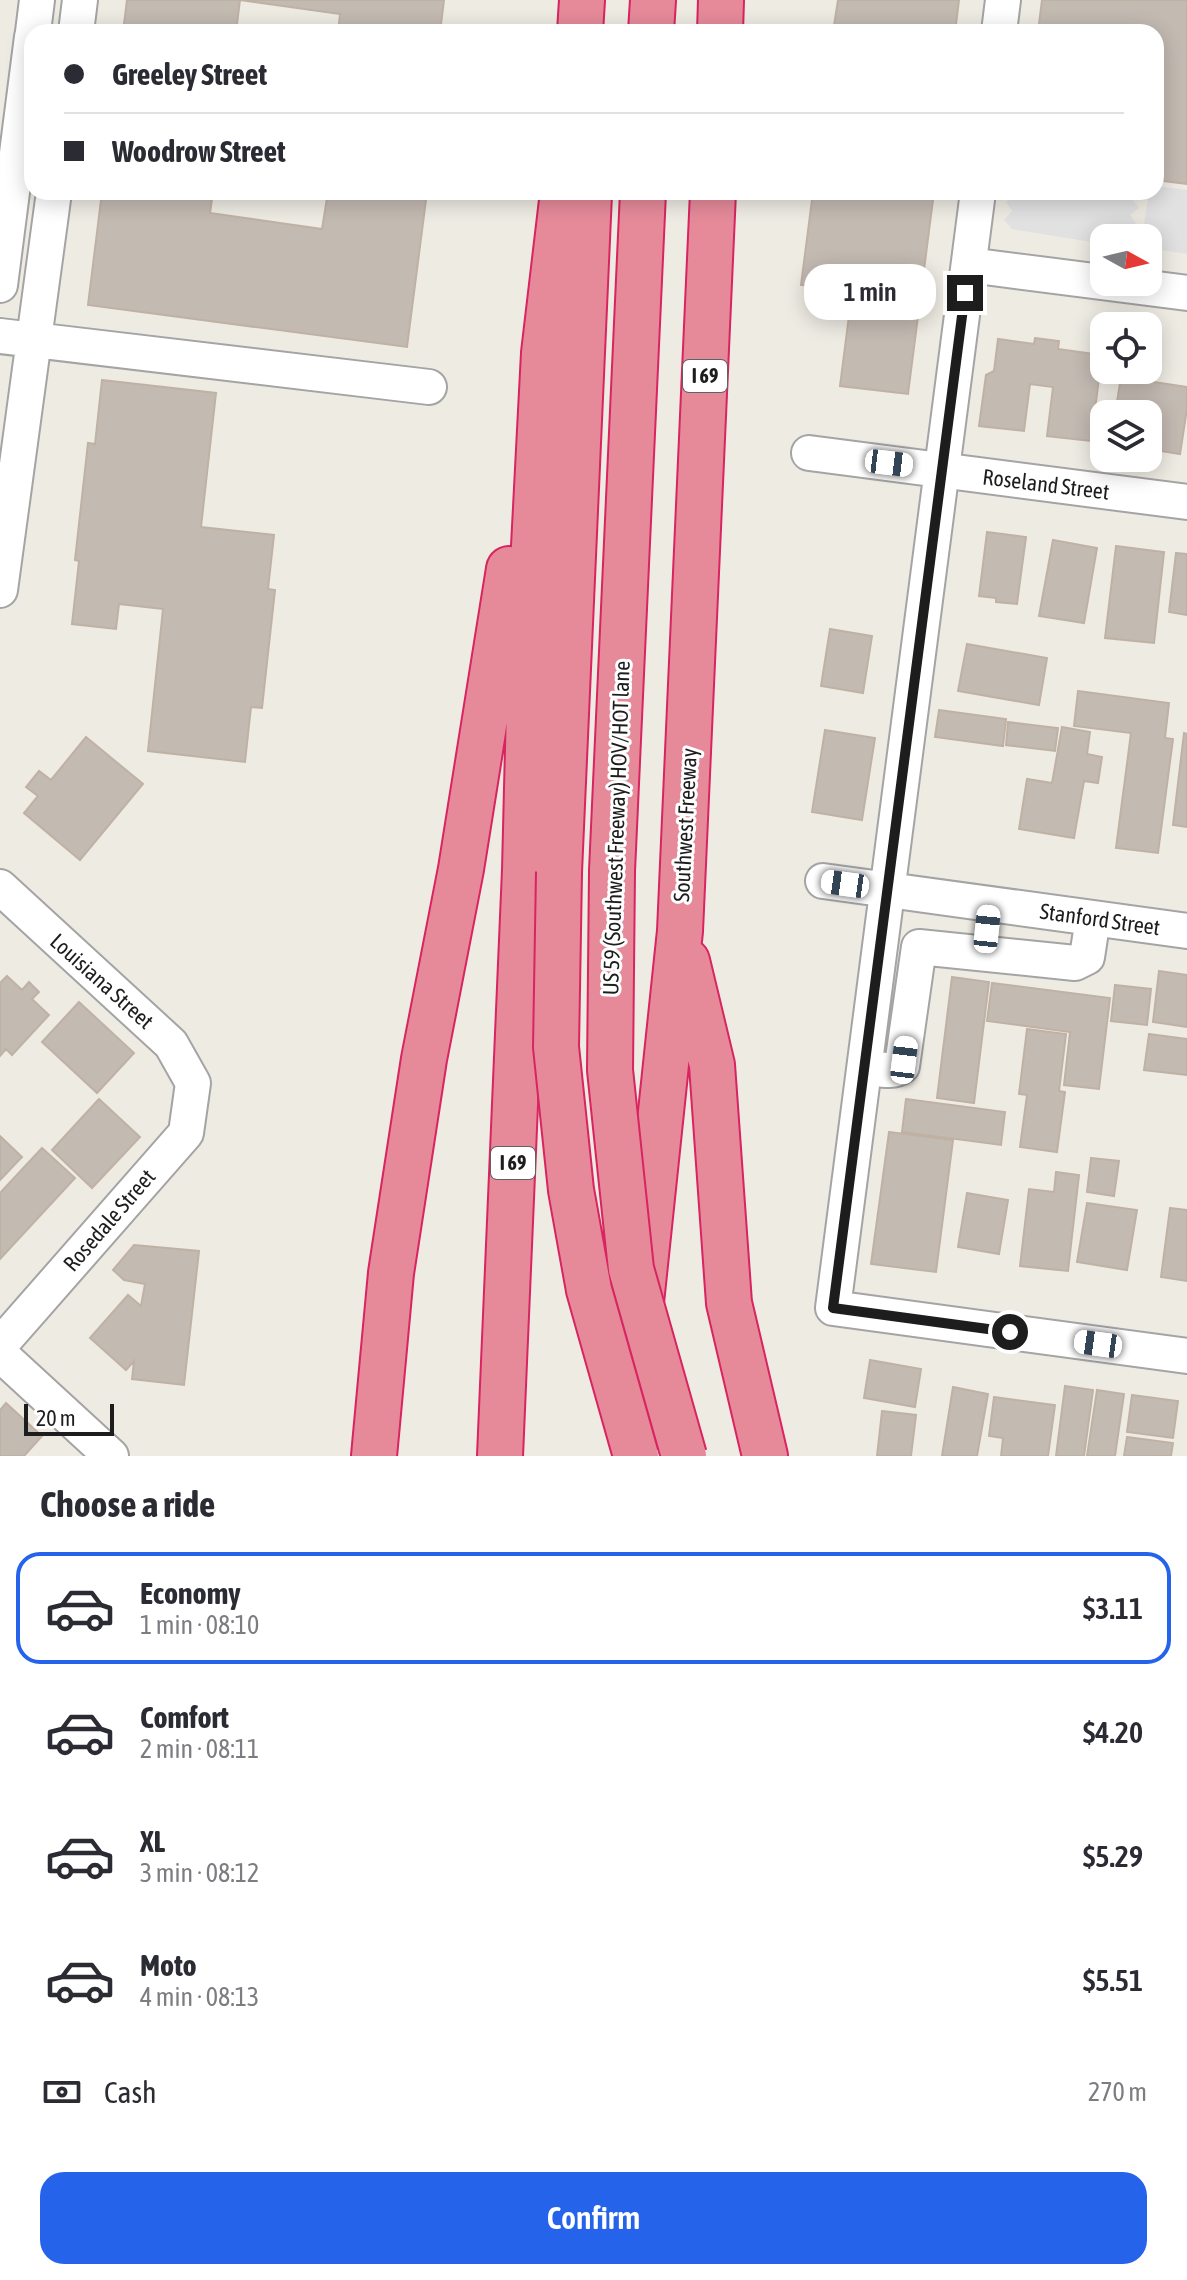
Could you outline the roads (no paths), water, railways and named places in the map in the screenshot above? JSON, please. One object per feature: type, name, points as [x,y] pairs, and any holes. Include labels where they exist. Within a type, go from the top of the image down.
[{"type":"highway","points":[[580,24],[582,0]]},
{"type":"highway","points":[[652,24],[653,0]]},
{"type":"highway","points":[[720,24],[721,0]]},
{"type":"highway","name":"I 69","points":[[500,1456],[542,871],[532,585],[544,353],[562,200]]},
{"type":"highway","points":[[589,200],[542,871],[571,1190],[589,1290],[636,1456]]},
{"type":"highway","name":"US 59 (Southwest Freeway) HOV/HOT lane","points":[[643,200],[612,871],[610,1070],[631,1269],[684,1456]]},
{"type":"highway","name":"Southwest Freeway","points":[[625,1456],[680,931],[713,200]]},
{"type":"highway","points":[[374,1456],[391,1273],[424,1059],[461,869],[544,353]]},
{"type":"highway","points":[[680,931],[712,1065],[729,1303],[765,1456]]},
{"type":"street","points":[[33,24],[37,0]]},
{"type":"street","points":[[77,24],[80,0]]},
{"type":"street","points":[[1000,24],[1003,0]]},
{"type":"street","points":[[0,285],[6,186],[24,81]]},
{"type":"street","points":[[0,590],[53,200]]},
{"type":"street","points":[[977,200],[833,1308],[1187,1356]]},
{"type":"street","points":[[969,265],[1187,293]]},
{"type":"street","points":[[0,336],[429,387]]},
{"type":"street","name":"Roseland Street","points":[[809,453],[1187,502]]},
{"type":"street","name":"Stanford Street","points":[[823,881],[1187,931]]},
{"type":"street","name":"Louisiana Street","points":[[0,887],[171,1044],[193,1083]]},
{"type":"street","points":[[984,953],[990,904]]},
{"type":"street","points":[[1033,959],[1038,911]]},
{"type":"street","points":[[882,942],[1033,959],[1082,961],[1089,950],[1093,918]]},
{"type":"street","points":[[865,1067],[897,1070],[902,1066],[919,947]]},
{"type":"street","points":[[873,1003],[910,1008]]},
{"type":"street","name":"Rosedale Street","points":[[0,1345],[186,1133],[193,1083]]},
{"type":"street","points":[[0,1354],[111,1456]]}]
